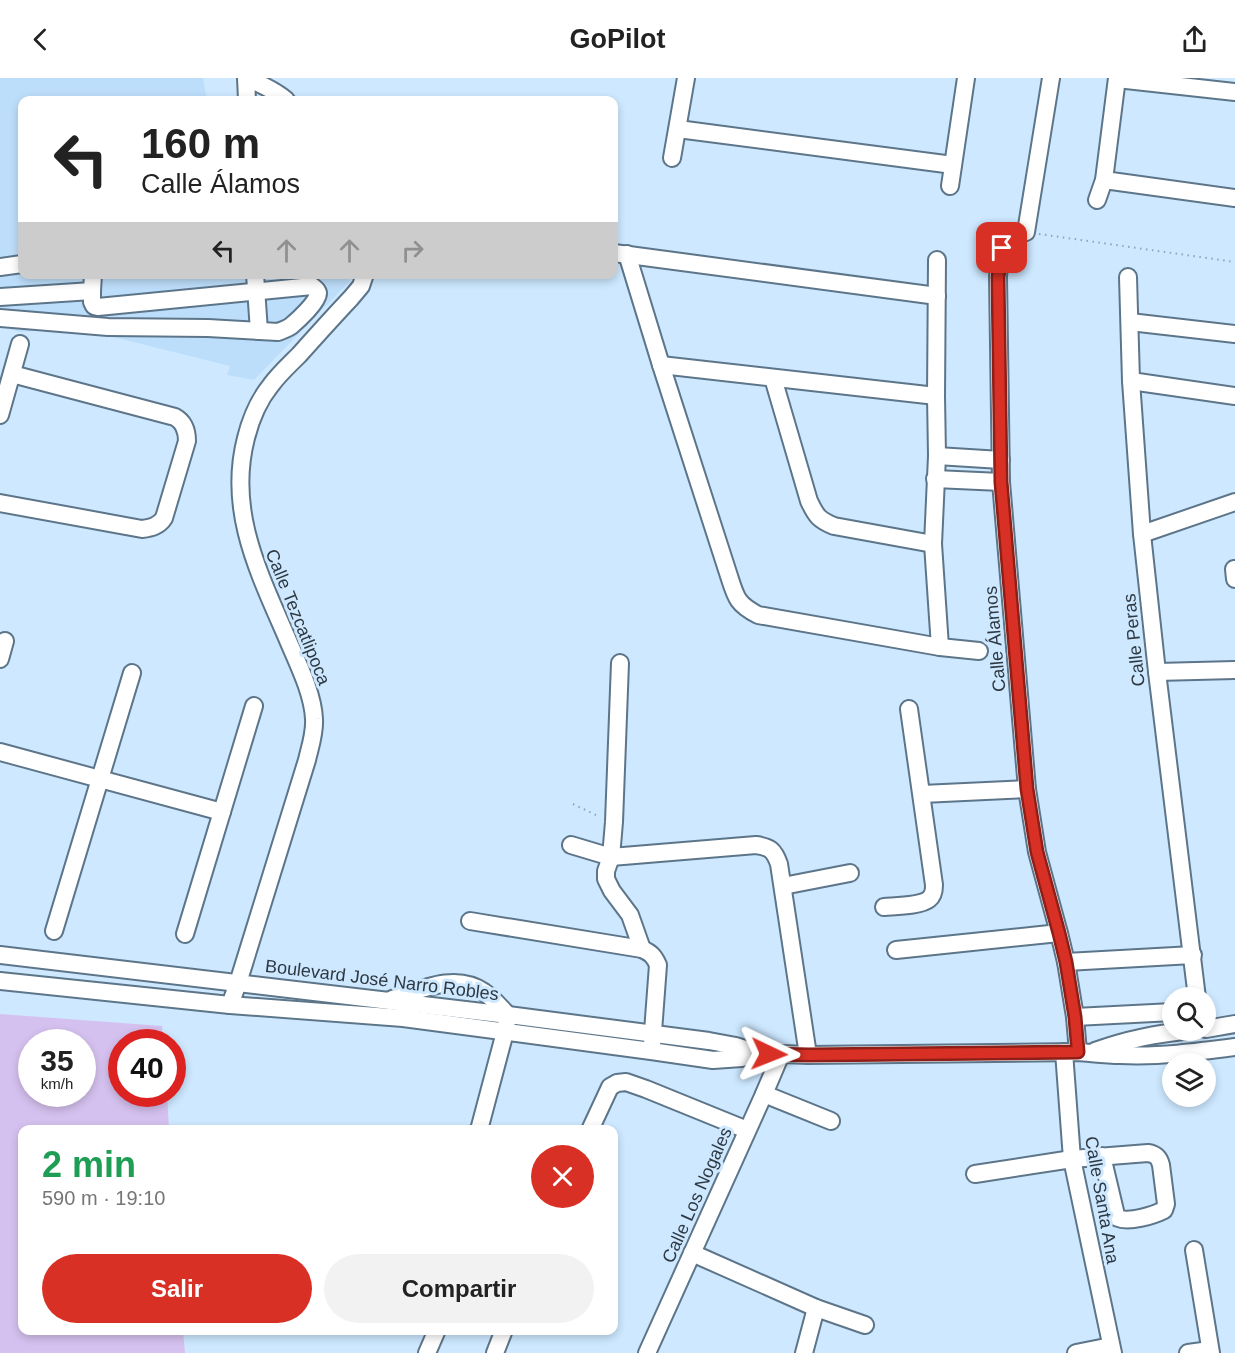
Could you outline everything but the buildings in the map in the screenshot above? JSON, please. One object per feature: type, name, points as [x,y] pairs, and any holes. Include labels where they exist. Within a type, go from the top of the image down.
[{"type":"street","points":[[247,96],[247,78],[281,96]]},
{"type":"street","points":[[672,159],[687,78]]},
{"type":"street","points":[[950,186],[966,78]]},
{"type":"street","points":[[1026,232],[1052,78]]},
{"type":"street","points":[[1097,200],[1104,180],[1117,78],[1235,92]]},
{"type":"street","points":[[678,129],[953,165]]},
{"type":"street","points":[[1104,180],[1235,198]]},
{"type":"street","name":"Calle Álamos","points":[[1026,232],[1007,240],[1002,248],[998,277],[1001,482],[1027,789],[1037,852],[1066,962],[1078,1052]]},
{"type":"street","points":[[936,296],[620,254],[661,366],[735,595],[745,608],[758,615],[940,647],[979,651]]},
{"type":"street","points":[[937,260],[937,456],[933,544],[940,647]]},
{"type":"street","points":[[0,267],[18,265]]},
{"type":"street","name":"Calle Peras","points":[[1128,277],[1131,381],[1142,534],[1196,987]]},
{"type":"street","points":[[255,279],[259,331]]},
{"type":"street","name":"Calle Tezcatlipoca","points":[[230,1005],[307,760],[314,720],[310,697],[300,669],[250,548],[241,502],[242,455],[254,411],[270,386],[351,298],[361,286],[363,279]]},
{"type":"street","points":[[0,297],[92,283],[93,304],[98,307],[312,286],[318,294],[317,299],[297,321],[278,332],[108,327],[0,318]]},
{"type":"street","points":[[175,299],[176,328]]},
{"type":"street","points":[[1130,322],[1235,334]]},
{"type":"street","points":[[0,415],[20,344]]},
{"type":"street","points":[[661,366],[936,396]]},
{"type":"street","points":[[0,503],[147,529],[164,518],[188,441],[183,424],[175,417],[12,374]]},
{"type":"street","points":[[773,378],[809,501],[822,522],[933,544]]},
{"type":"street","points":[[1131,381],[1235,396]]},
{"type":"street","points":[[937,456],[1001,460]]},
{"type":"street","points":[[935,479],[1001,482]]},
{"type":"street","points":[[1142,534],[1235,502]]},
{"type":"street","points":[[0,659],[5,641]]},
{"type":"street","points":[[620,663],[614,822],[606,879],[630,915],[648,953],[658,965],[652,1042]]},
{"type":"street","points":[[1157,672],[1235,670]]},
{"type":"street","points":[[54,931],[132,673]]},
{"type":"street","points":[[185,934],[254,706]]},
{"type":"street","points":[[884,907],[922,903],[933,894],[934,885],[909,709]]},
{"type":"street","points":[[0,752],[222,812]]},
{"type":"street","points":[[922,794],[1027,789]]},
{"type":"street","points":[[571,845],[610,857],[756,845],[771,850],[779,864],[783,886],[808,1055]]},
{"type":"street","points":[[783,886],[850,873]]},
{"type":"street","points":[[471,921],[648,953]]},
{"type":"street","points":[[896,950],[1059,933]]},
{"type":"street","name":"Boulevard José Narro Robles","points":[[0,955],[508,1015],[652,1042],[713,1060],[742,1058],[757,1053],[808,1055],[1078,1052],[1142,1055],[1201,1052],[1235,1047]]},
{"type":"street","points":[[1066,962],[1193,955]]},
{"type":"street","name":"Boulevard José Narro Robles","points":[[0,981],[230,1005],[403,1018],[505,1032],[652,1042]]},
{"type":"street","points":[[386,1000],[442,983],[457,983],[476,987],[485,992],[508,1015],[480,1125]]},
{"type":"street","points":[[1075,1017],[1162,1013]]},
{"type":"street","points":[[1216,1027],[1235,1024]]},
{"type":"street","name":"Boulevard José Narro Robles","points":[[1078,1052],[1162,1034]]},
{"type":"street","name":"Calle Santa Ana","points":[[1078,1052],[1072,1159],[1112,1350]]},
{"type":"street","name":"Calle Los Nogales","points":[[647,1353],[781,1054]]},
{"type":"street","points":[[592,1125],[611,1085],[626,1082],[747,1130]]},
{"type":"street","points":[[764,1094],[831,1121]]},
{"type":"street","points":[[975,1174],[1072,1159],[1102,1156],[1148,1153],[1157,1156],[1161,1165],[1166,1204],[1164,1209],[1127,1221],[1118,1218],[1102,1156]]},
{"type":"street","points":[[1188,1353],[1211,1352],[1194,1250]]},
{"type":"street","points":[[692,1253],[816,1308],[865,1326]]},
{"type":"street","points":[[804,1353],[816,1308]]},
{"type":"street","points":[[427,1353],[435,1335]]},
{"type":"street","points":[[495,1353],[502,1335]]},
{"type":"street","points":[[1076,1353],[1112,1350]]},
{"type":"path","points":[[1026,232],[1235,262]]},
{"type":"path","points":[[573,804],[614,822]]},
{"type":"shaded area","points":[[0,78],[203,78],[206,96],[18,96],[18,279],[349,279],[350,281],[254,380],[227,375],[230,366],[77,328],[20,332],[0,326]]},
{"type":"shaded area","points":[[0,1014],[162,1026],[162,1029],[108,1029],[108,1107],[168,1107],[169,1125],[18,1125],[18,1335],[183,1335],[185,1353],[0,1353]]},
{"type":"route","points":[[769,1054],[1078,1052],[1066,962],[1037,852],[1027,789],[1001,482],[998,277],[1002,248]]}]
